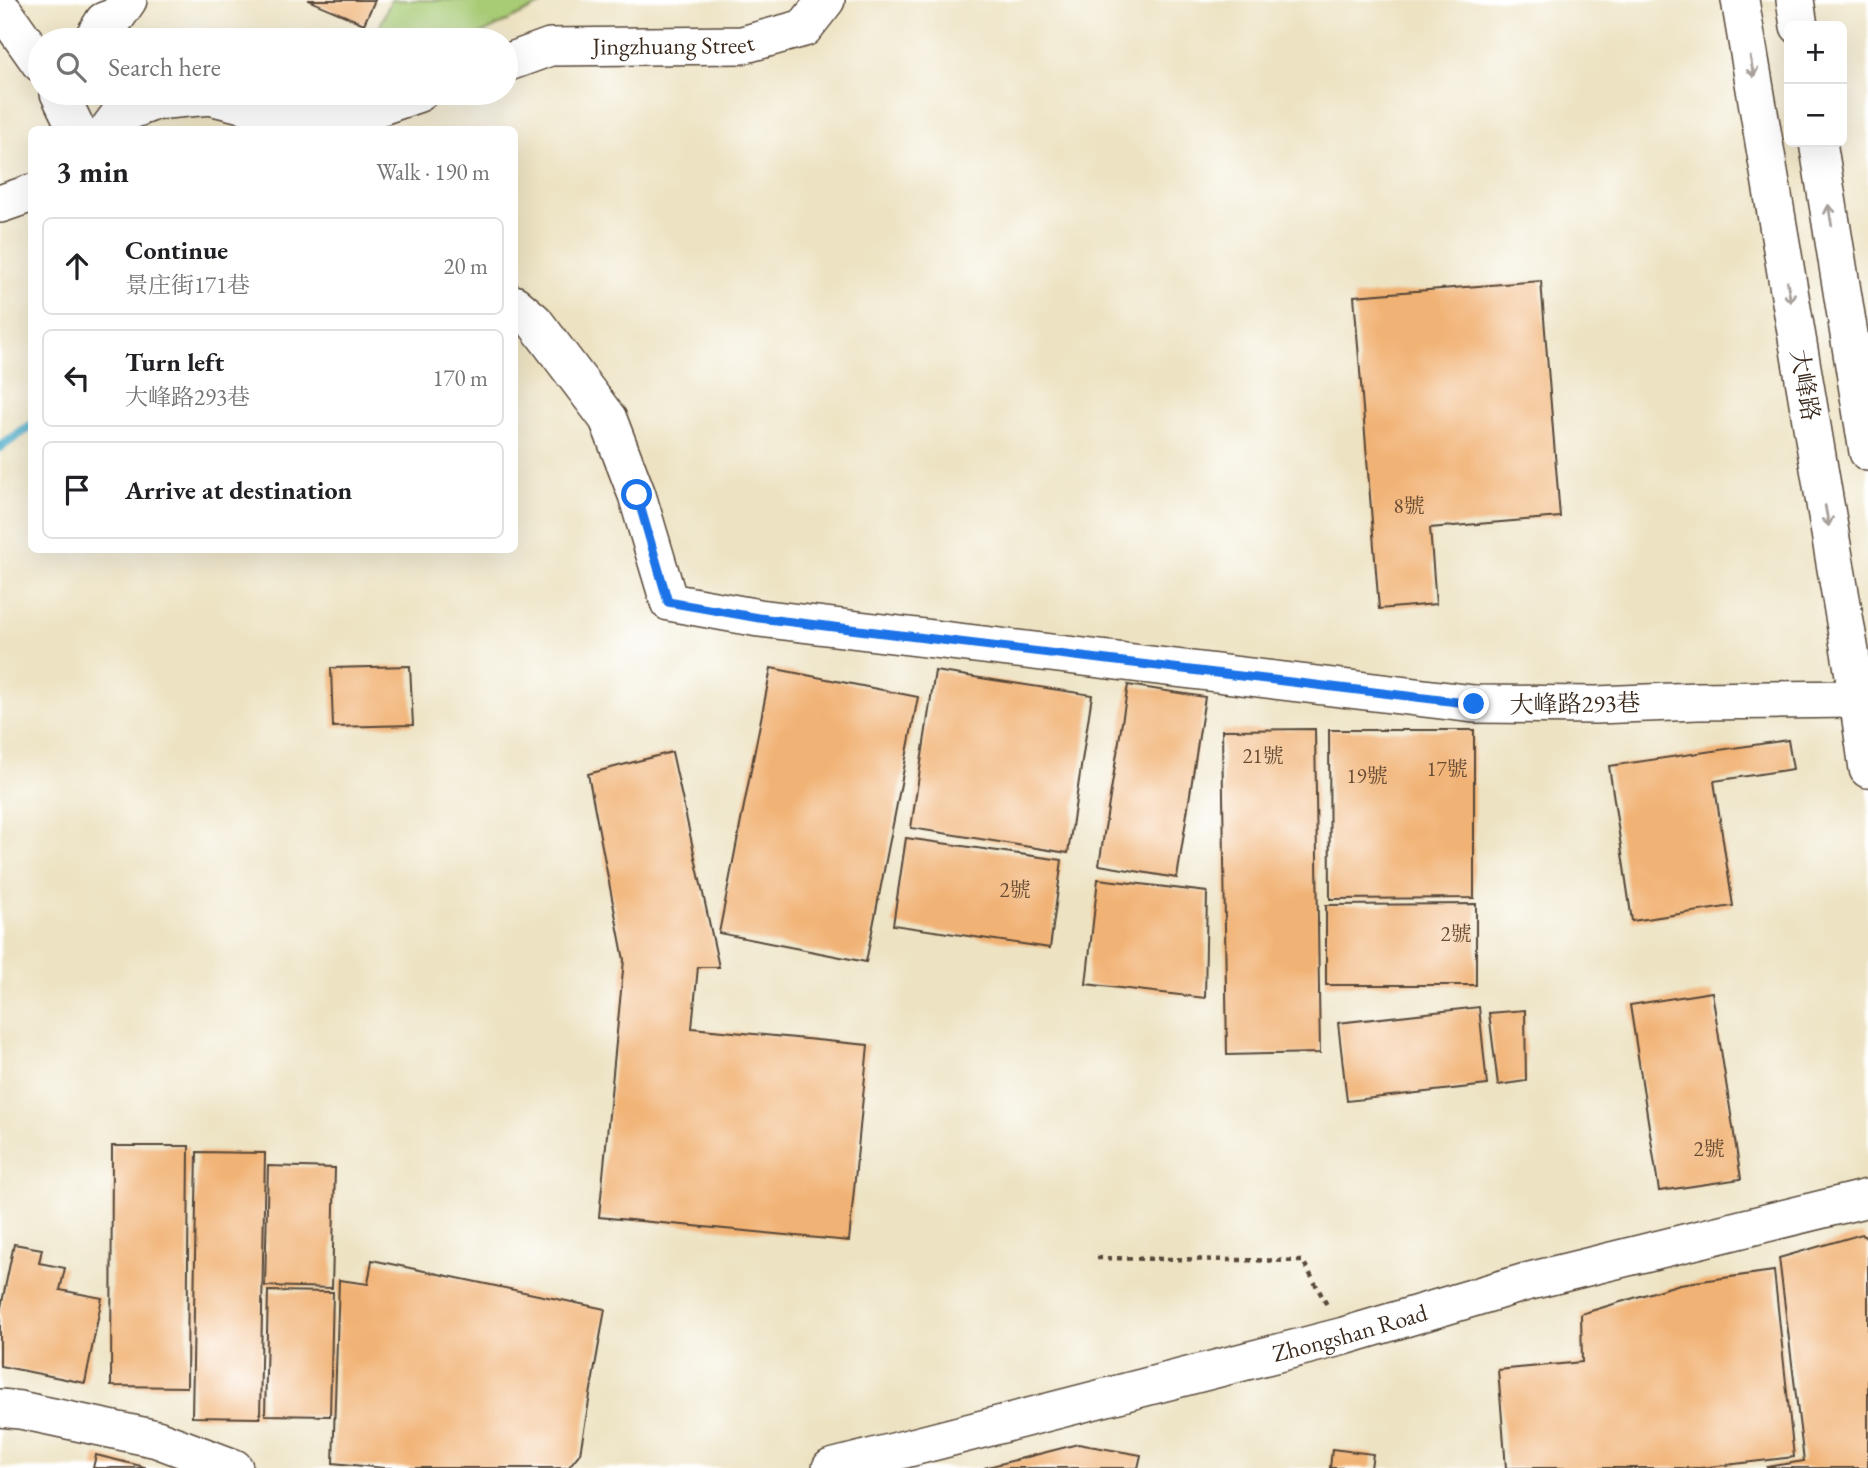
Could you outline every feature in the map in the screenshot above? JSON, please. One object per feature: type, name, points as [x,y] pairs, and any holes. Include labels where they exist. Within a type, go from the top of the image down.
[{"type":"street","points":[[99,28],[103,21],[117,16],[128,0]]},
{"type":"street","name":"Jingzhuang Street","points":[[518,58],[550,47],[743,46],[804,28],[826,0]]},
{"type":"street","name":"大峰路","points":[[1740,0],[1868,769]]},
{"type":"street","points":[[1795,0],[1798,21]]},
{"type":"street","points":[[0,9],[28,46]]},
{"type":"street","points":[[65,105],[75,126]]},
{"type":"street","points":[[111,126],[119,115],[145,105]]},
{"type":"street","points":[[246,105],[293,125],[341,120],[384,105]]},
{"type":"street","name":"大峰路","points":[[1819,147],[1868,452]]},
{"type":"street","points":[[0,204],[28,194]]},
{"type":"street","name":"大峰路293巷","points":[[518,307],[534,321],[608,419],[637,495],[668,602],[759,618],[1474,704],[1596,705],[1858,699]]},
{"type":"street","name":"Zhongshan Road","points":[[831,1468],[1343,1336],[1526,1282],[1868,1198]]},
{"type":"street","points":[[0,1408],[157,1439],[234,1468]]},
{"type":"path","points":[[1097,1258],[1303,1261],[1343,1336]]},
{"type":"green space","points":[[391,0],[550,0],[493,28],[379,28]]},
{"type":"building","points":[[308,0],[375,0],[364,24]]},
{"type":"building","points":[[1541,281],[1560,517],[1430,528],[1436,604],[1379,609],[1354,296]]},
{"type":"building","points":[[410,666],[413,725],[333,727],[331,668]]},
{"type":"building","points":[[771,668],[918,697],[866,962],[719,933]]},
{"type":"building","points":[[935,671],[1092,695],[1068,853],[911,828]]},
{"type":"building","points":[[1128,685],[1205,697],[1177,878],[1099,865]]},
{"type":"building","points":[[1315,729],[1320,1053],[1227,1055],[1222,730]]},
{"type":"building","points":[[1329,730],[1474,730],[1474,898],[1330,899]]},
{"type":"building","points":[[1788,740],[1793,769],[1714,781],[1733,906],[1632,921],[1609,766]]},
{"type":"building","points":[[672,752],[719,967],[698,967],[692,1028],[868,1045],[849,1241],[599,1217],[624,960],[588,774]]},
{"type":"building","points":[[906,838],[1062,860],[1050,948],[893,925]]},
{"type":"building","points":[[1098,879],[1207,892],[1205,998],[1086,984]]},
{"type":"building","points":[[1476,904],[1476,985],[1326,985],[1326,905]]},
{"type":"building","points":[[1712,992],[1741,1179],[1659,1191],[1630,1005]]},
{"type":"building","points":[[1479,1007],[1487,1085],[1347,1101],[1338,1023]]},
{"type":"building","points":[[1525,1010],[1526,1081],[1498,1085],[1489,1013]]},
{"type":"building","points":[[112,1146],[189,1146],[187,1387],[111,1386]]},
{"type":"building","points":[[197,1152],[265,1153],[260,1418],[192,1417]]},
{"type":"building","points":[[268,1166],[335,1168],[332,1288],[265,1286]]},
{"type":"building","points":[[1862,1234],[1868,1240],[1868,1468],[1767,1468],[1804,1461],[1779,1258]]},
{"type":"building","points":[[14,1244],[42,1249],[39,1263],[65,1268],[60,1290],[102,1298],[85,1383],[0,1366],[0,1312]]},
{"type":"building","points":[[372,1260],[605,1309],[580,1453],[568,1468],[384,1468],[333,1463],[339,1280],[368,1284]]},
{"type":"building","points":[[1774,1271],[1794,1457],[1700,1468],[1506,1468],[1498,1370],[1582,1362],[1581,1314],[1680,1284]]},
{"type":"building","points":[[268,1291],[333,1292],[330,1416],[265,1415]]},
{"type":"building","points":[[1078,1444],[1141,1455],[1138,1468],[984,1468]]},
{"type":"building","points":[[1332,1449],[1373,1454],[1371,1468],[1330,1468]]},
{"type":"building","points":[[96,1455],[145,1467],[145,1468],[93,1468]]},
{"type":"waterway","points":[[0,447],[28,428]]},
{"type":"route","points":[[637,495],[668,602],[759,618],[1474,704]]}]
